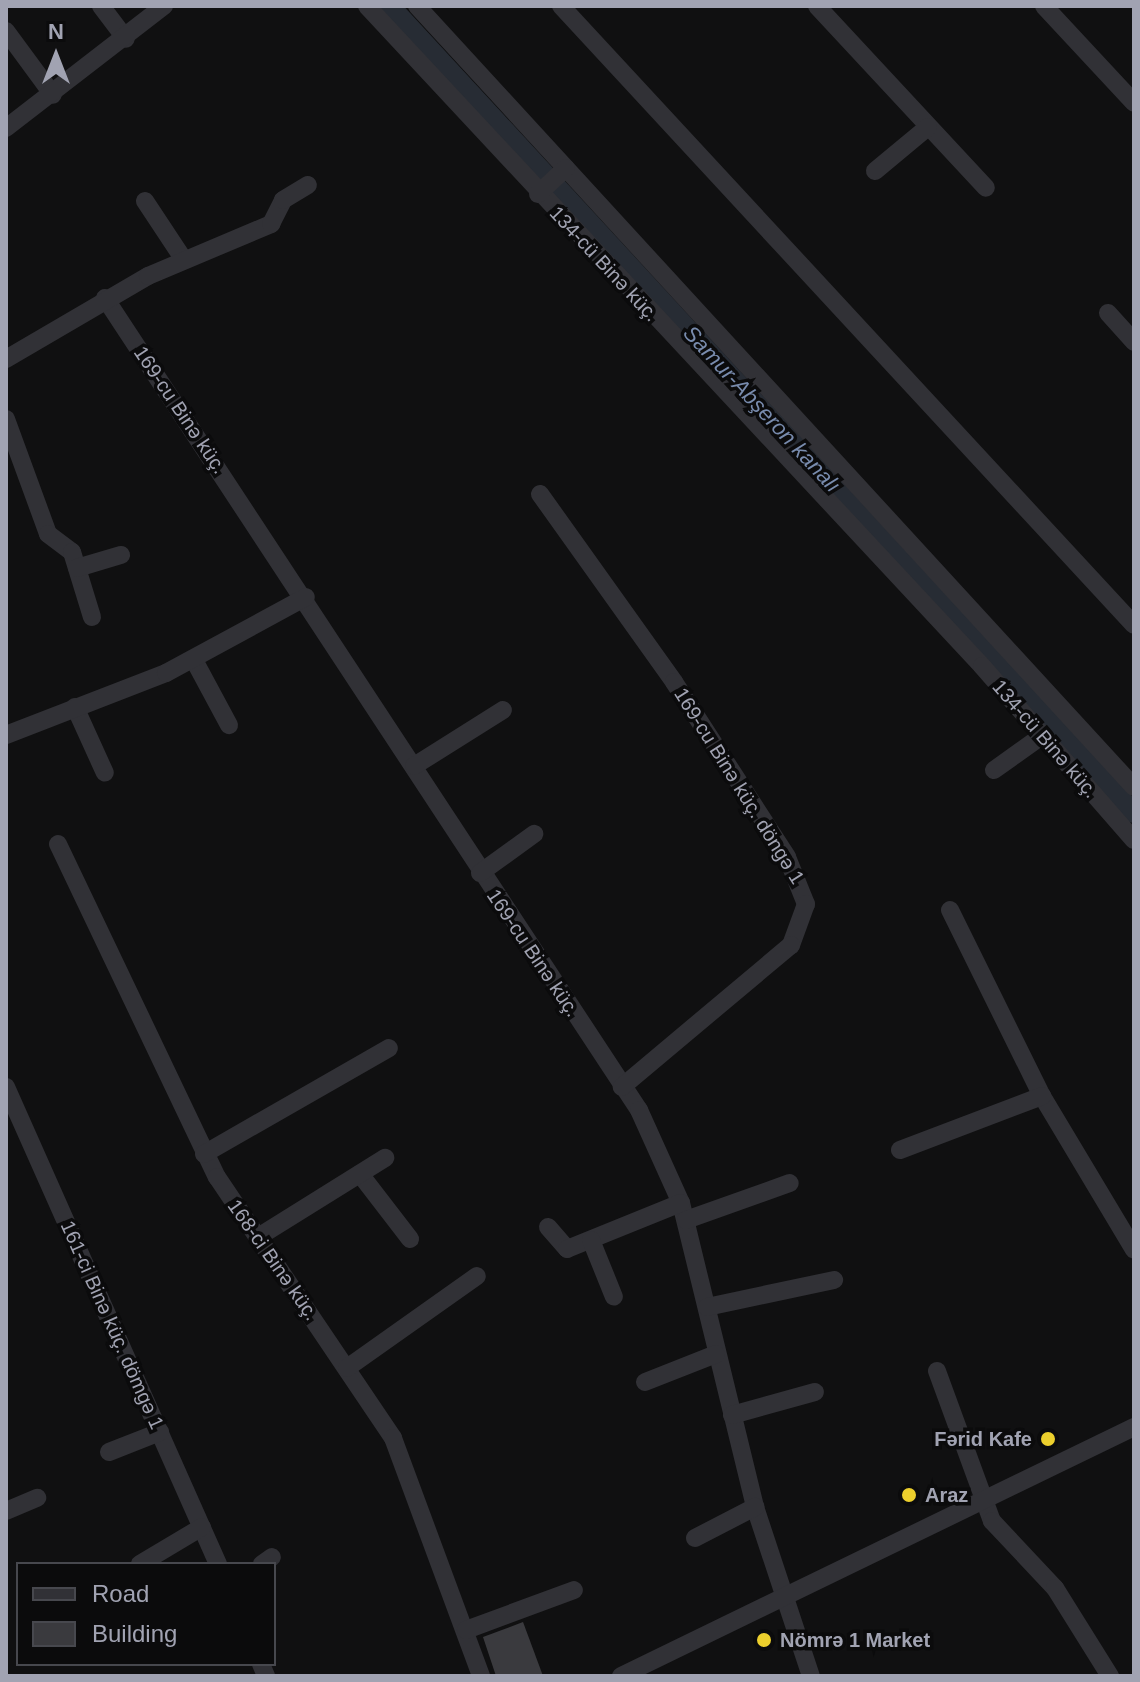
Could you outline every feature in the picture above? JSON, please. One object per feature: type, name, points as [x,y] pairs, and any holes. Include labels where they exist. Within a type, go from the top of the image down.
[{"type":"street","points":[[101,6],[126,39]]},
{"type":"street","points":[[6,128],[126,39],[164,6]]},
{"type":"street","name":"134-cü Binə küç.","points":[[367,6],[538,194],[1043,735],[1134,840]]},
{"type":"street","points":[[417,6],[1134,787]]},
{"type":"street","points":[[561,6],[1134,625]]},
{"type":"street","points":[[817,6],[986,188]]},
{"type":"street","points":[[1044,6],[1134,103]]},
{"type":"street","points":[[6,31],[53,95]]},
{"type":"street","points":[[875,171],[928,127]]},
{"type":"street","points":[[538,194],[566,168]]},
{"type":"street","points":[[6,359],[105,298],[184,260],[271,224],[283,200],[308,185]]},
{"type":"street","points":[[145,201],[184,260]]},
{"type":"street","name":"169-cu Binə küç.","points":[[105,298],[306,597],[480,873],[622,1087],[683,1211],[755,1507],[811,1676]]},
{"type":"street","points":[[1108,313],[1134,342]]},
{"type":"street","points":[[6,419],[48,534],[66,542],[92,617]]},
{"type":"street","name":"169-cu Binə küç. döngə 1","points":[[540,494],[674,682],[787,857],[806,904],[791,945],[622,1087]]},
{"type":"street","points":[[77,568],[121,555]]},
{"type":"street","points":[[6,735],[194,660],[306,597]]},
{"type":"street","points":[[194,660],[229,725]]},
{"type":"street","points":[[75,707],[105,773]]},
{"type":"street","points":[[414,766],[503,710]]},
{"type":"street","points":[[994,770],[1043,735]]},
{"type":"street","points":[[480,873],[534,834]]},
{"type":"street","name":"168-ci Binə küç.","points":[[58,844],[204,1154],[347,1368],[406,1466],[481,1676]]},
{"type":"street","points":[[950,910],[1042,1096],[1134,1250]]},
{"type":"street","points":[[204,1154],[389,1048]]},
{"type":"street","name":"161-ci Binə küç. dömgə 1","points":[[6,1087],[217,1562]]},
{"type":"street","points":[[900,1150],[1042,1096]]},
{"type":"street","points":[[258,1237],[385,1158]]},
{"type":"street","points":[[360,1174],[410,1239]]},
{"type":"street","points":[[548,1227],[567,1249],[683,1211],[790,1183]]},
{"type":"street","points":[[591,1240],[614,1297]]},
{"type":"street","points":[[347,1368],[477,1276]]},
{"type":"street","points":[[707,1307],[834,1280]]},
{"type":"street","points":[[645,1382],[716,1354]]},
{"type":"street","points":[[937,1371],[982,1504],[1055,1588],[1110,1676]]},
{"type":"street","points":[[732,1415],[815,1392]]},
{"type":"street","points":[[621,1676],[786,1600],[1134,1427]]},
{"type":"street","points":[[109,1452],[160,1432]]},
{"type":"street","points":[[6,1511],[37,1498]]},
{"type":"street","points":[[695,1538],[755,1507]]},
{"type":"street","points":[[143,1562],[202,1527]]},
{"type":"street","points":[[466,1630],[574,1590]]},
{"type":"building","points":[[523,1622],[543,1676],[496,1676],[483,1637]]},
{"type":"waterway","name":"Samur-Abşeron kanalı","points":[[390,6],[1134,813]]},
{"type":"place","name":"Fərid Kafe","points":[[1048,1439]]},
{"type":"place","name":"Araz","points":[[909,1495]]},
{"type":"place","name":"Nömrə 1 Market","points":[[764,1640]]}]
